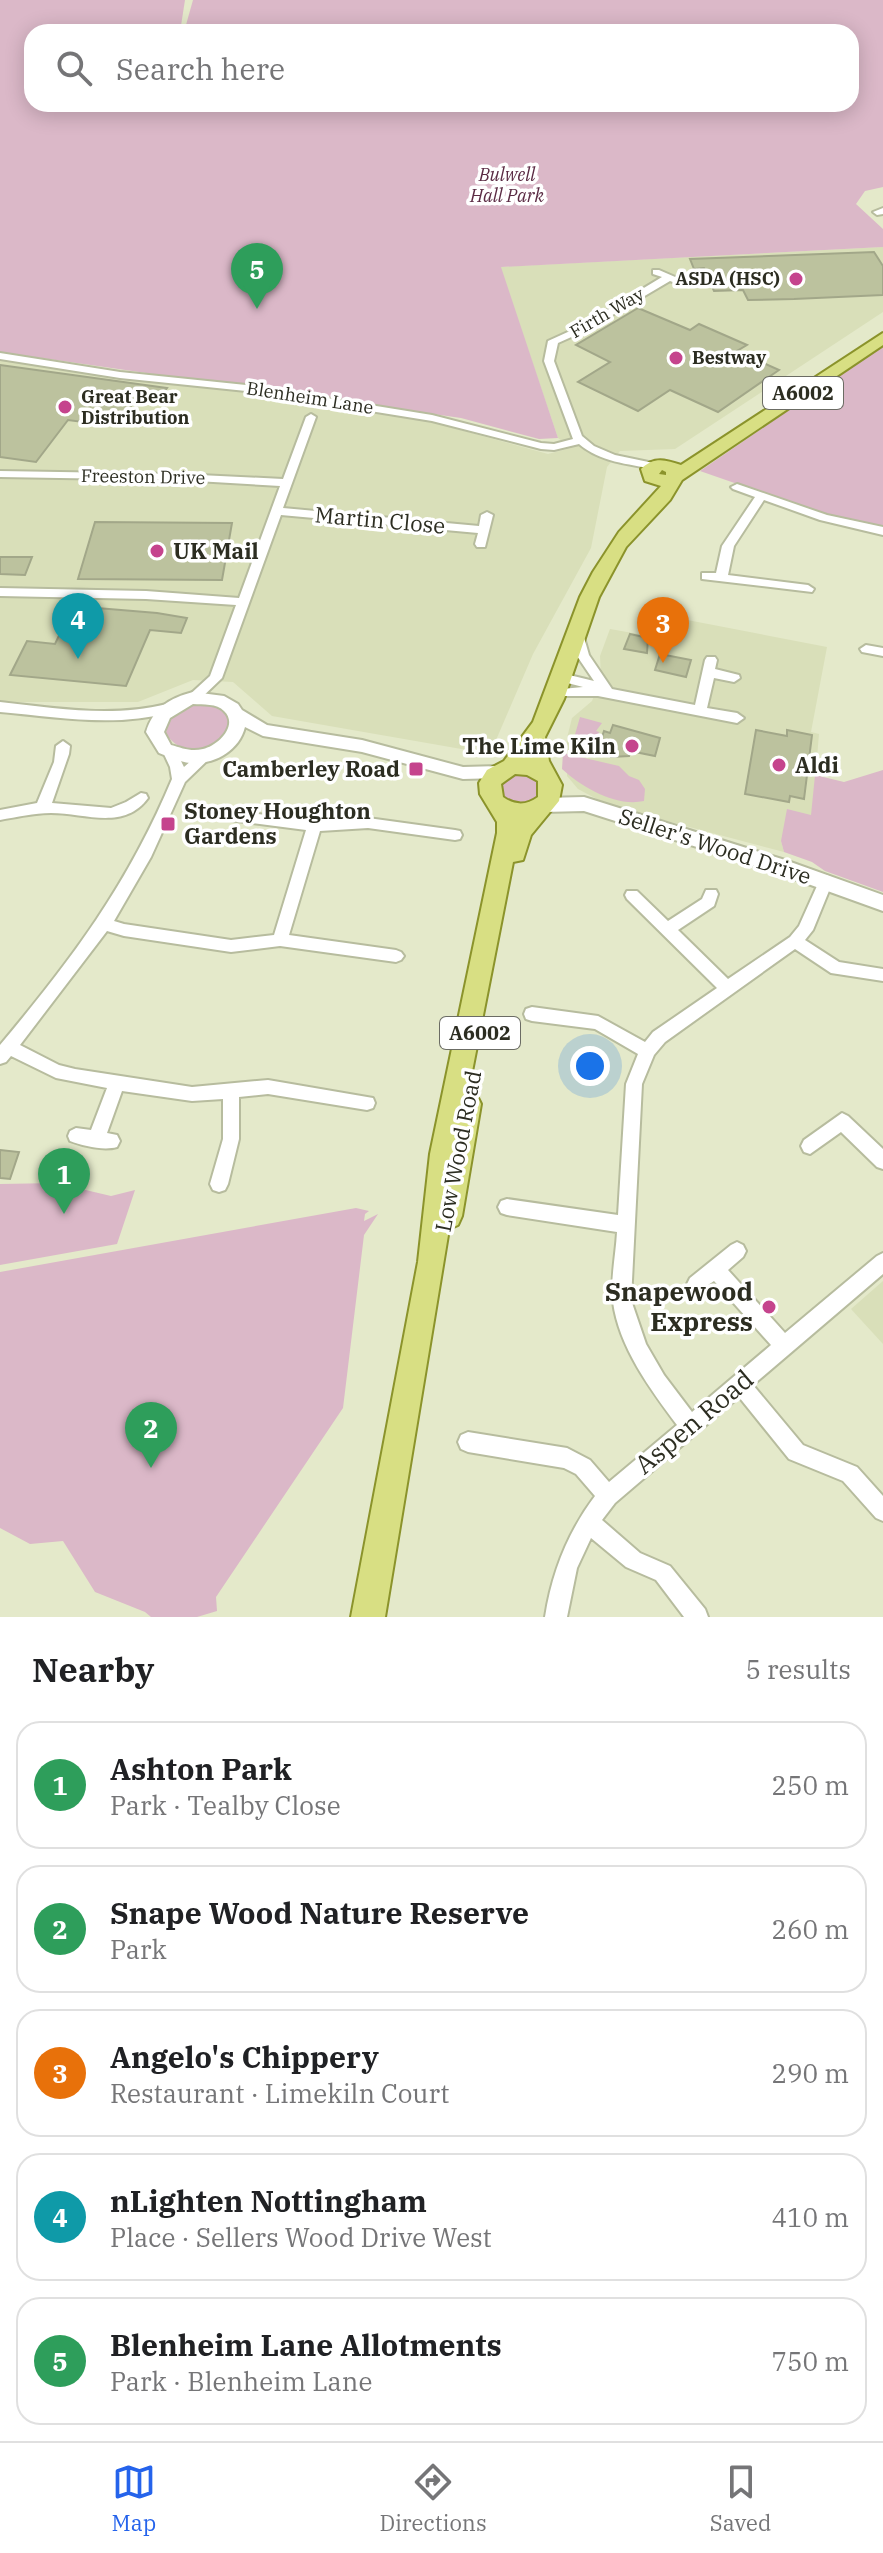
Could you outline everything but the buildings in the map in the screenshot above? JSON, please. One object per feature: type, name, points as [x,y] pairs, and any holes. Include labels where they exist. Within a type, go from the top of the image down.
[{"type":"main road","name":"A6002","points":[[505,769],[536,740],[559,685],[576,630],[603,571],[642,518],[667,493],[675,478],[883,338]]},
{"type":"main road","name":"A6002","points":[[642,518],[655,471],[723,446]]},
{"type":"main road","points":[[655,471],[675,478]]},
{"type":"main road","points":[[536,740],[537,757],[552,790],[541,807],[520,813],[496,802],[490,783],[505,769],[530,767],[545,775]]},
{"type":"main road","name":"Low Wood Road","points":[[368,1617],[432,1262],[443,1154],[508,833],[508,822],[496,802]]},
{"type":"main road","name":"Low Wood Road","points":[[432,1262],[445,1233],[520,832],[541,807]]},
{"type":"street","name":"Firth Way","points":[[656,272],[684,283]]},
{"type":"street","name":"Firth Way","points":[[580,441],[549,361],[553,341],[584,328],[669,277]]},
{"type":"street","name":"Blenheim Lane","points":[[0,356],[432,418],[541,446],[554,447],[580,441]]},
{"type":"street","points":[[0,707],[120,718],[146,716],[193,698],[216,678],[311,417]]},
{"type":"street","points":[[580,441],[612,458],[655,471]]},
{"type":"street","name":"Freeston Drive","points":[[0,474],[179,477],[287,483]]},
{"type":"street","points":[[737,487],[824,518],[883,531]]},
{"type":"street","points":[[721,578],[728,546],[761,496]]},
{"type":"street","name":"Martin Close","points":[[277,511],[484,530]]},
{"type":"street","points":[[481,544],[487,515]]},
{"type":"street","points":[[706,576],[808,589]]},
{"type":"street","points":[[0,592],[146,595],[244,602]]},
{"type":"street","points":[[576,630],[583,656],[606,688]]},
{"type":"street","points":[[700,710],[709,666],[734,678]]},
{"type":"street","points":[[216,678],[223,702],[255,727],[362,746],[463,773],[505,769]]},
{"type":"street","points":[[559,685],[606,688],[631,696]]},
{"type":"street","points":[[559,685],[737,718]]},
{"type":"street","points":[[193,698],[223,702]]},
{"type":"street","points":[[157,738],[156,725],[167,709]]},
{"type":"street","points":[[227,746],[237,733],[237,715]]},
{"type":"street","points":[[120,718],[146,728],[157,738],[170,752],[179,779]]},
{"type":"street","points":[[289,735],[249,738],[227,746],[205,756],[179,779],[141,866],[105,924],[4,1052],[56,1071],[192,1094],[268,1087],[367,1103]]},
{"type":"street","points":[[43,808],[48,786],[67,752]]},
{"type":"street","points":[[170,752],[188,757],[205,756]]},
{"type":"street","points":[[463,773],[496,802]]},
{"type":"street","points":[[0,815],[43,808],[133,814],[141,798]]},
{"type":"street","name":"Seller's Wood Drive","points":[[541,807],[584,804],[826,881],[883,903]]},
{"type":"street","points":[[227,815],[314,826],[368,823],[455,835]]},
{"type":"street","points":[[280,940],[314,826]]},
{"type":"street","points":[[690,1426],[642,1358],[625,1317],[622,1283],[634,1084],[647,1051],[676,1022],[795,941],[805,930],[826,881]]},
{"type":"street","points":[[643,901],[727,988]]},
{"type":"street","points":[[667,929],[714,901]]},
{"type":"street","points":[[105,924],[124,930],[231,946],[280,940],[396,956]]},
{"type":"street","points":[[795,941],[836,968],[883,975]]},
{"type":"street","points":[[532,1014],[551,1010],[598,1023],[647,1051]]},
{"type":"street","points":[[76,1136],[104,1140],[117,1083]]},
{"type":"street","points":[[219,1184],[231,1139],[231,1090]]},
{"type":"street","points":[[810,1146],[842,1121],[883,1161]]},
{"type":"street","points":[[507,1207],[527,1203],[625,1225]]},
{"type":"street","points":[[696,1284],[737,1251]]},
{"type":"street","name":"Aspen Road","points":[[556,1617],[564,1568],[588,1521],[608,1496],[883,1262]]},
{"type":"street","points":[[715,1269],[784,1346]]},
{"type":"street","points":[[740,1384],[796,1452],[850,1474],[882,1508]]},
{"type":"street","points":[[468,1442],[515,1441],[567,1458],[583,1467],[608,1496]]},
{"type":"street","points":[[588,1521],[633,1560],[663,1573],[697,1617]]},
{"type":"shaded area","points":[[883,247],[883,312],[675,449],[620,451],[607,467],[591,548],[533,654],[490,754],[272,716],[233,682],[193,680],[138,702],[0,702],[0,359],[314,401],[431,422],[548,454],[571,448],[558,438],[500,267]]},
{"type":"shaded area","points":[[651,613],[827,647],[811,732],[819,734],[812,816],[781,841],[784,852],[610,806],[578,789],[567,776],[567,738],[572,718],[592,701],[601,678],[600,656],[610,629],[644,635]]},
{"type":"shaded area","points":[[883,1281],[883,1344],[851,1309]]},
{"type":"green space","name":"Bulwell Hall Park","points":[[0,0],[185,0],[181,24],[24,24],[24,112],[859,112],[859,24],[186,24],[193,0],[883,0],[883,187],[865,191],[856,204],[883,229],[883,247],[501,267],[558,438],[539,439],[461,418],[0,352]]},
{"type":"green space","points":[[883,345],[883,528],[827,515],[700,471]]},
{"type":"green space","points":[[192,703],[220,706],[232,718],[226,739],[194,749],[186,749],[172,741],[166,733],[169,718]]},
{"type":"green space","points":[[580,717],[602,723],[596,731],[599,732],[591,757],[570,752]]},
{"type":"green space","points":[[563,753],[619,766],[629,776],[639,780],[645,789],[644,801],[611,799],[590,789],[562,769]]},
{"type":"green space","points":[[883,770],[883,892],[784,852],[781,841],[787,809],[811,815],[815,775],[844,782]]},
{"type":"green space","points":[[516,773],[530,775],[540,782],[541,797],[524,806],[504,799],[500,784]]},
{"type":"green space","points":[[56,1183],[111,1196],[135,1190],[117,1244],[0,1265],[0,1184]]},
{"type":"green space","points":[[356,1208],[369,1211],[364,1221],[378,1214],[364,1235],[343,1408],[216,1597],[217,1611],[197,1617],[151,1617],[95,1592],[63,1541],[30,1544],[0,1528],[0,1272]]},
{"type":"place","name":"ASDA (HSC)","points":[[796,279]]},
{"type":"place","name":"Blenheim Lane Allotments","points":[[257,309]]},
{"type":"place","name":"Bestway","points":[[676,358]]},
{"type":"place","name":"Great Bear Distribution","points":[[65,407]]},
{"type":"place","name":"UK Mail","points":[[157,551]]},
{"type":"place","name":"nLighten Nottingham","points":[[78,659]]},
{"type":"place","name":"Angelo's Chippery","points":[[663,663]]},
{"type":"place","name":"The Lime Kiln","points":[[632,746]]},
{"type":"place","name":"Aldi","points":[[779,765]]},
{"type":"place","name":"Camberley Road","points":[[416,769]]},
{"type":"place","name":"Stoney Houghton Gardens","points":[[168,824]]},
{"type":"place","name":"Ashton Park","points":[[64,1214]]},
{"type":"place","name":"Snapewood Express","points":[[769,1307]]},
{"type":"place","name":"Snape Wood Nature Reserve","points":[[151,1468]]}]
